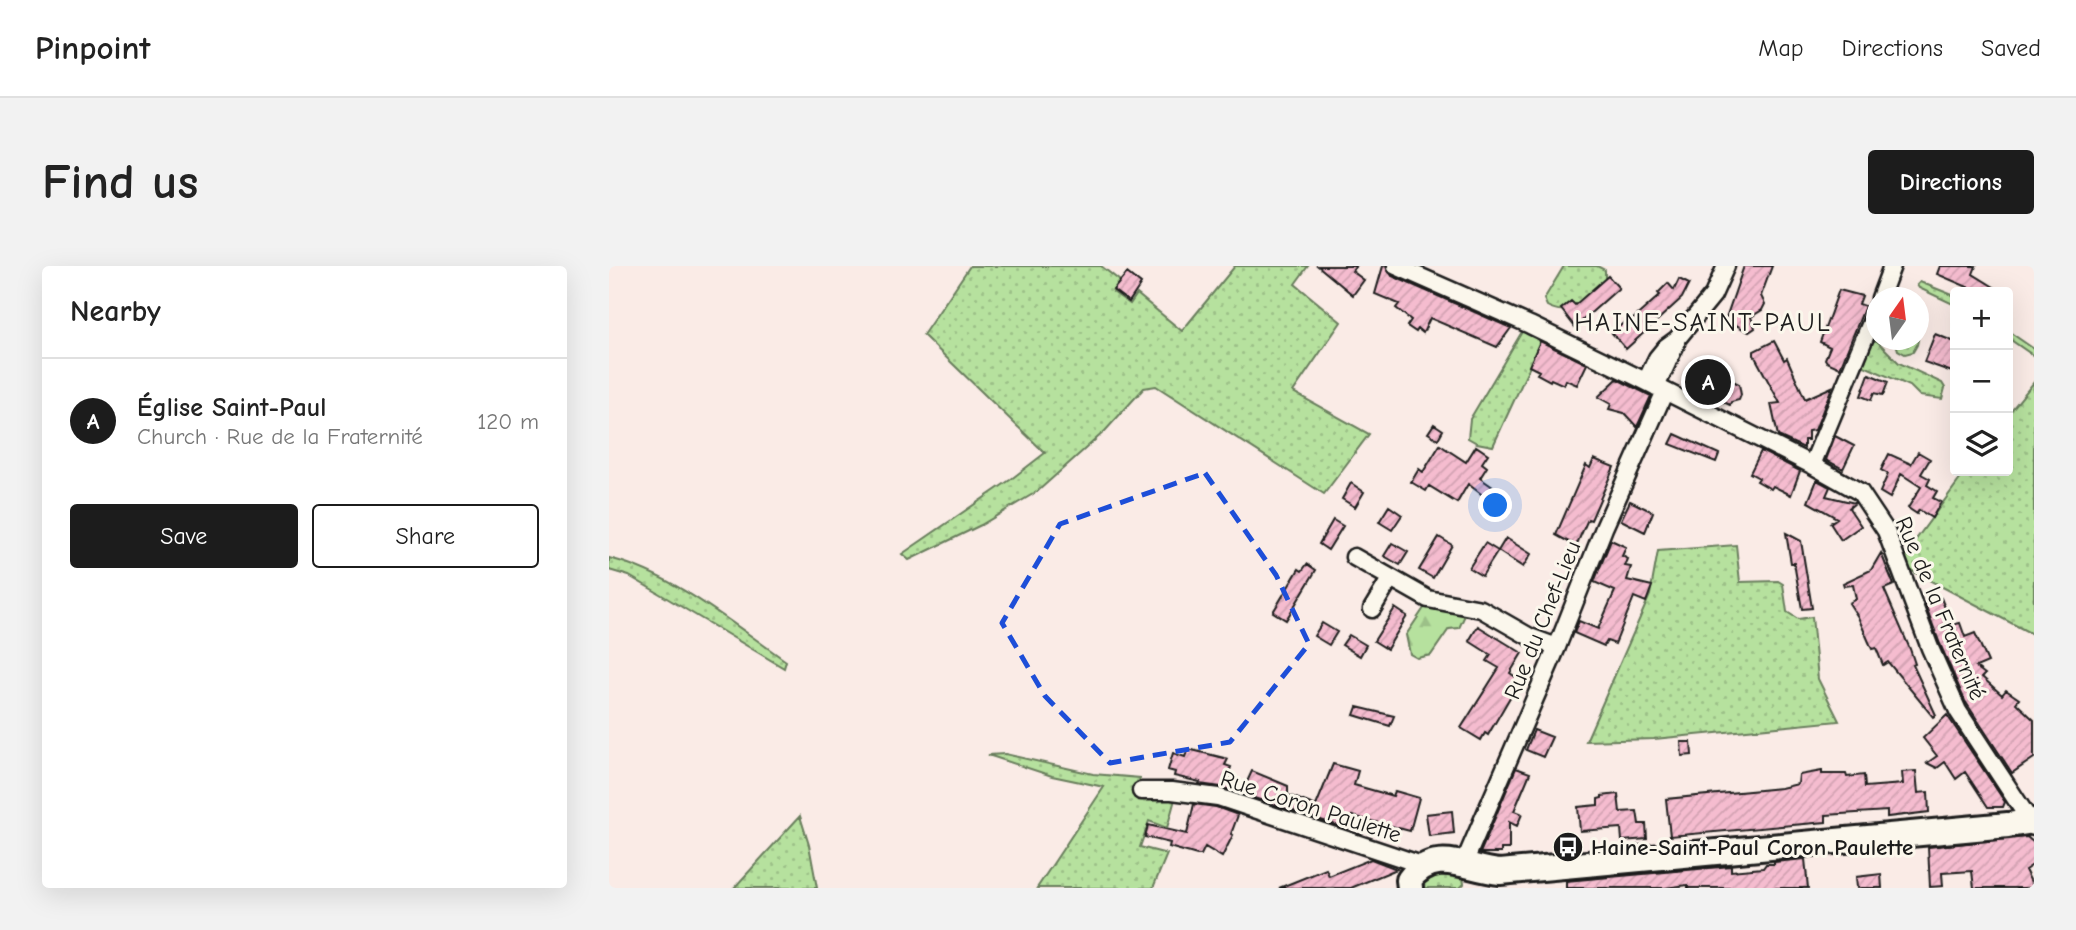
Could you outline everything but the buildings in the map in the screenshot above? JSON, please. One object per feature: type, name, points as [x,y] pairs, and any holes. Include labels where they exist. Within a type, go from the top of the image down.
[{"type":"main road","points":[[1409,880],[1439,862],[1469,876],[2033,823]]},
{"type":"street","name":"Rue de la Fraternité","points":[[1396,266],[1530,325],[1656,386],[1860,492],[1887,531],[1930,648],[1953,701],[2033,823]]},
{"type":"street","name":"Rue du Chef-Lieu","points":[[1469,876],[1468,854],[1557,647],[1656,386],[1657,358],[1713,295],[1726,266]]},
{"type":"street","points":[[1884,287],[1892,266]]},
{"type":"street","points":[[1812,465],[1866,335]]},
{"type":"street","points":[[1354,557],[1428,599],[1481,609],[1530,637],[1557,647]]},
{"type":"street","points":[[1372,609],[1389,579]]},
{"type":"street","name":"Rue Coron Paulette","points":[[1141,791],[1172,791],[1218,797],[1409,880]]},
{"type":"highlighted area","points":[[1205,473],[1276,575],[1309,644],[1230,742],[1110,763],[1045,696],[1002,623],[1060,524]]},
{"type":"green space","points":[[970,266],[1101,266],[1120,281],[1113,292],[1130,304],[1137,294],[1182,331],[1235,266],[1308,266],[1295,284],[1341,322],[1293,392],[1369,434],[1324,494],[1156,386],[1144,388],[1105,431],[1038,491],[981,525],[909,560],[902,554],[1045,453],[923,335]]},
{"type":"green space","points":[[1564,266],[1597,266],[1605,270],[1605,282],[1572,309],[1556,310],[1547,306],[1544,299]]},
{"type":"green space","points":[[1920,282],[1950,294],[1950,303],[1929,293],[1929,287],[1917,285]]},
{"type":"green space","points":[[1523,330],[1542,340],[1493,446],[1477,443],[1468,438],[1470,419]]},
{"type":"green space","points":[[2013,334],[2034,349],[2034,356],[2013,341]]},
{"type":"green space","points":[[1868,350],[1886,350],[1899,363],[1942,383],[1945,388],[1942,399],[1920,396],[1910,386],[1862,365]]},
{"type":"green space","points":[[1898,350],[1914,350],[1913,352],[1905,354]]},
{"type":"green space","points":[[2034,382],[2034,635],[1910,570],[1904,556],[1962,476],[2013,476],[2013,408]]},
{"type":"green space","points":[[1736,545],[1740,582],[1778,581],[1783,584],[1787,612],[1798,619],[1812,617],[1818,679],[1839,721],[1654,739],[1586,741],[1650,595],[1658,551]]},
{"type":"green space","points":[[609,558],[657,576],[701,601],[786,661],[784,668],[629,576],[609,570]]},
{"type":"green space","points":[[1426,605],[1466,613],[1459,628],[1449,629],[1431,655],[1417,658],[1410,654],[1406,635]]},
{"type":"green space","points":[[1005,754],[1093,774],[1140,778],[1138,784],[1141,791],[1177,792],[1167,828],[1149,821],[1140,847],[1167,854],[1153,888],[1037,888],[1104,787],[1052,776],[988,755]]},
{"type":"green space","points":[[800,816],[817,888],[734,888]]},
{"type":"green space","points":[[1453,873],[1463,877],[1464,884],[1460,888],[1420,888],[1429,877]]},
{"type":"place","name":"Église Saint-Paul","points":[[1708,382]]},
{"type":"place","name":"Haine-Saint-Paul Coron Paulette","points":[[1568,847]]},
{"type":"district","name":"HAINE-SAINT-PAUL","points":[[1703,322]]}]
